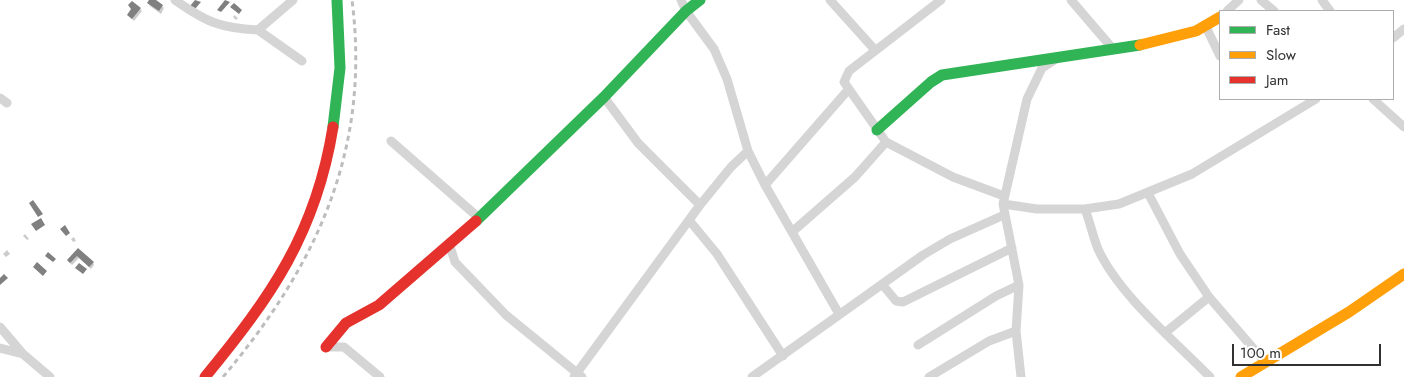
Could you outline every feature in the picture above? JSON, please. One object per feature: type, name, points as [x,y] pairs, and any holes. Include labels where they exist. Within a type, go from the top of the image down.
[{"type":"street","points":[[175,0],[203,19],[219,26],[258,30],[302,61]]},
{"type":"street","points":[[258,30],[292,0]]},
{"type":"street","points":[[205,377],[244,330],[284,271],[311,211],[322,179],[335,118],[339,53],[337,0]]},
{"type":"street","points":[[326,347],[346,323],[379,305],[479,218],[604,97],[683,5],[700,0]]},
{"type":"street","points":[[830,0],[875,50]]},
{"type":"street","points":[[941,0],[875,50],[844,77],[844,82],[886,142],[953,177],[1004,200],[1037,209],[1085,209],[1119,204],[1148,193],[1192,174],[1314,100]]},
{"type":"street","points":[[1071,0],[1113,49]]},
{"type":"street","points":[[1228,10],[1239,0]]},
{"type":"street","points":[[1261,0],[1273,10]]},
{"type":"street","points":[[683,5],[714,50],[727,79],[748,151],[765,185],[839,314]]},
{"type":"street","points":[[877,130],[931,82],[942,75],[1056,58],[1093,50],[1135,46],[1206,27],[1219,18]]},
{"type":"street","points":[[1206,27],[1219,54]]},
{"type":"street","points":[[1394,37],[1404,29]]},
{"type":"street","points":[[1021,377],[1016,331],[1019,285],[1004,215],[1004,200],[1027,99],[1042,68],[1056,58]]},
{"type":"street","points":[[765,185],[848,90]]},
{"type":"street","points":[[604,97],[638,142],[700,205]]},
{"type":"street","points":[[1374,100],[1404,127]]},
{"type":"street","points":[[391,141],[479,218]]},
{"type":"street","points":[[792,232],[855,177],[886,142]]},
{"type":"street","points":[[449,243],[455,262],[497,306],[577,376],[700,205],[731,167],[748,151]]},
{"type":"street","points":[[1148,193],[1180,254],[1209,297],[1265,362]]},
{"type":"street","points":[[1085,209],[1098,250],[1112,272],[1130,295],[1210,377]]},
{"type":"street","points":[[752,377],[882,284],[950,239],[1004,215]]},
{"type":"street","points":[[689,220],[717,254],[783,356]]},
{"type":"street","points":[[882,284],[896,301],[903,302],[1012,248]]},
{"type":"street","points":[[1240,377],[1349,312],[1404,274]]},
{"type":"street","points":[[918,345],[996,296],[1019,285]]},
{"type":"street","points":[[1166,332],[1209,297]]},
{"type":"street","points":[[0,326],[23,354],[50,377]]},
{"type":"street","points":[[930,377],[989,341],[1016,331]]},
{"type":"street","points":[[326,347],[344,347],[380,377]]},
{"type":"street","points":[[0,348],[23,354]]},
{"type":"building","points":[[149,0],[156,0],[163,5],[159,11],[147,3]]},
{"type":"building","points":[[195,0],[201,2],[195,9],[190,6]]},
{"type":"building","points":[[225,0],[230,2],[221,12],[217,10]]},
{"type":"building","points":[[132,1],[141,8],[132,19],[127,15],[131,9],[128,5]]},
{"type":"building","points":[[234,3],[242,10],[239,14],[230,7]]},
{"type":"building","points":[[33,200],[43,214],[38,217],[29,203]]},
{"type":"building","points":[[41,218],[45,225],[36,231],[31,224]]},
{"type":"building","points":[[65,225],[70,233],[66,236],[60,229]]},
{"type":"building","points":[[78,248],[94,262],[89,267],[77,256],[70,263],[67,260]]},
{"type":"building","points":[[48,252],[56,259],[53,262],[45,256]]},
{"type":"building","points":[[37,262],[47,271],[43,276],[33,267]]},
{"type":"building","points":[[79,263],[87,269],[83,274],[75,268]]},
{"type":"building","points":[[4,274],[8,278],[0,285],[0,278]]},
{"type":"railway","points":[[223,377],[256,335],[285,292],[310,248],[330,202],[344,155],[353,106],[356,54],[352,0]]},
{"type":"traffic: fast","points":[[333,127],[340,68],[337,0]]},
{"type":"traffic: fast","points":[[476,221],[604,97],[686,11],[700,0]]},
{"type":"traffic: fast","points":[[877,130],[931,82],[942,75],[1140,45]]},
{"type":"traffic: slow","points":[[1140,45],[1196,31],[1219,18]]},
{"type":"traffic: slow","points":[[1241,377],[1349,312],[1404,274]]},
{"type":"traffic: jam","points":[[205,377],[229,348],[270,291],[287,262],[315,200],[333,127]]},
{"type":"traffic: jam","points":[[326,347],[346,323],[379,305],[476,221]]}]
